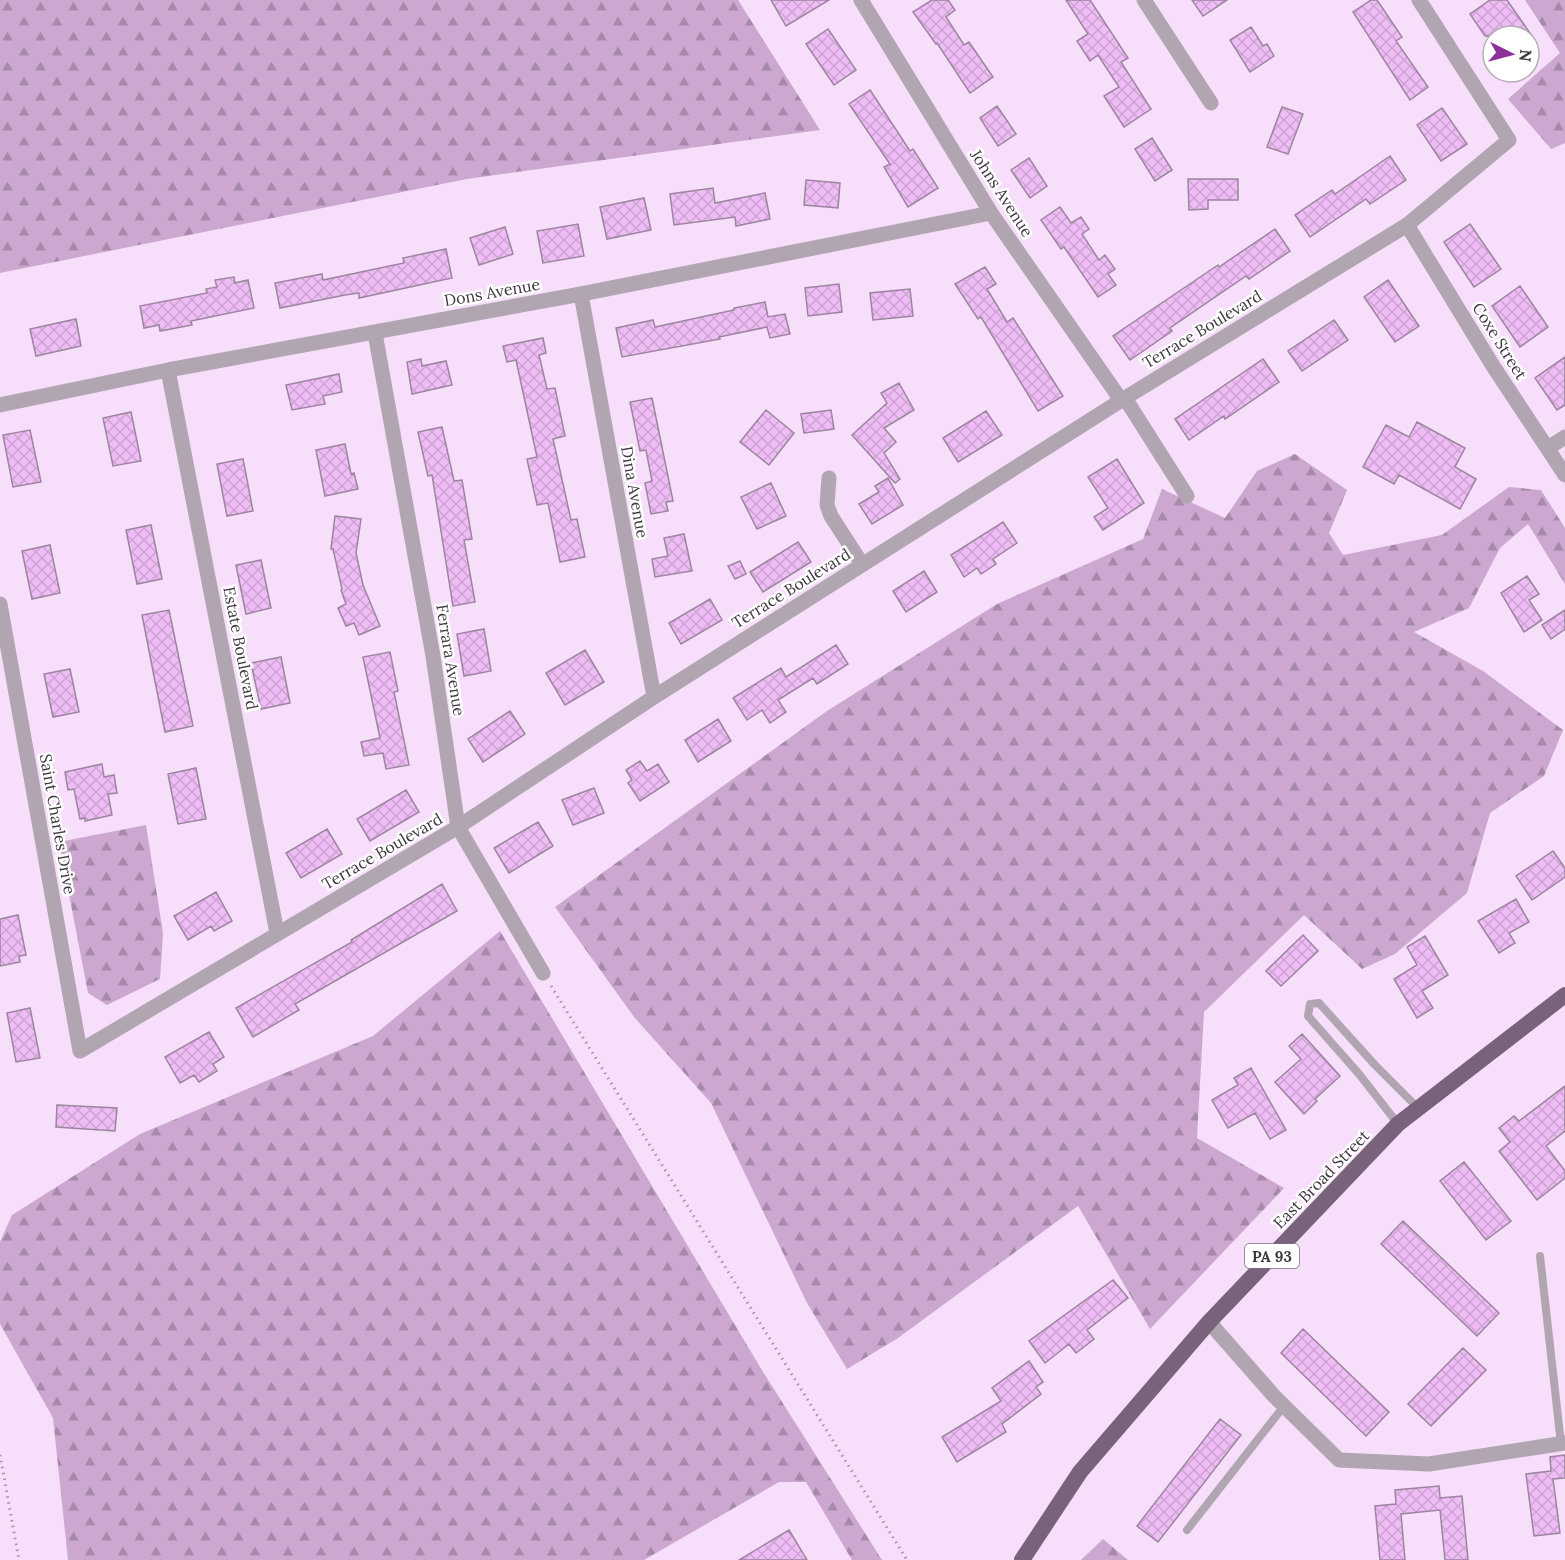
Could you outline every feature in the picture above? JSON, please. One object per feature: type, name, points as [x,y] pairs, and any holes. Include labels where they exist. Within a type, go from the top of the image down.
[{"type":"highway","name":"East Broad Street","points":[[1022,1560],[1080,1472],[1209,1322],[1398,1124],[1565,995]]},
{"type":"street","name":"Johns Avenue","points":[[861,0],[991,213],[1123,399],[1187,496]]},
{"type":"street","points":[[1144,0],[1211,103]]},
{"type":"street","name":"Terrace Boulevard","points":[[80,1050],[458,827],[654,697],[862,564],[1123,399],[1407,225],[1509,140],[1419,0]]},
{"type":"street","name":"Dons Avenue","points":[[0,405],[168,370],[581,294],[991,213]]},
{"type":"street","name":"Coxe Street","points":[[1407,225],[1493,366],[1565,475]]},
{"type":"street","name":"Dina Avenue","points":[[581,294],[654,697]]},
{"type":"street","name":"Ferrara Avenue","points":[[375,333],[433,656],[458,827],[543,973]]},
{"type":"street","name":"Estate Boulevard","points":[[168,370],[277,933]]},
{"type":"street","points":[[1548,448],[1565,437]]},
{"type":"street","points":[[829,478],[827,505],[831,516],[862,564]]},
{"type":"street","name":"Saint Charles Drive","points":[[0,604],[80,1050]]},
{"type":"street","points":[[1209,1322],[1284,1406],[1339,1460],[1429,1464],[1563,1444]]},
{"type":"lane","points":[[1398,1124],[1359,1074],[1308,1016],[1311,1004],[1319,1003],[1375,1065],[1419,1108]]},
{"type":"lane","points":[[1540,1256],[1563,1444]]},
{"type":"lane","points":[[1187,1530],[1258,1436],[1284,1406]]},
{"type":"path","points":[[543,973],[908,1560]]},
{"type":"path","points":[[0,1455],[20,1560]]},
{"type":"green space","points":[[0,0],[738,0],[820,130],[467,179],[0,273]]},
{"type":"green space","points":[[1525,0],[1565,0],[1565,143],[1551,149],[1508,99],[1525,84],[1541,84],[1541,70],[1560,53]]},
{"type":"green space","points":[[1295,454],[1347,490],[1329,533],[1343,555],[1442,535],[1509,487],[1541,490],[1565,528],[1565,584],[1528,524],[1500,548],[1469,608],[1414,632],[1483,671],[1563,730],[1544,776],[1490,813],[1467,893],[1395,954],[1362,969],[1304,915],[1204,1012],[1197,1138],[1284,1188],[1150,1329],[1078,1206],[898,1338],[847,1369],[807,1303],[711,1103],[634,1017],[555,907],[827,711],[997,604],[1143,539],[1162,489],[1225,518],[1257,471]]},
{"type":"green space","points":[[146,825],[163,933],[160,979],[107,1005],[88,993],[59,842]]},
{"type":"green space","points":[[500,931],[760,1367],[882,1560],[852,1560],[806,1482],[779,1482],[644,1560],[68,1560],[53,1418],[0,1324],[0,1242],[12,1215],[140,1134],[373,1036]]},
{"type":"green space","points":[[1103,1539],[1128,1560],[1081,1560]]},
{"type":"building","points":[[771,0],[829,0],[786,26]]},
{"type":"building","points":[[932,0],[948,0],[955,10],[946,17],[964,45],[969,42],[993,77],[970,93],[913,12]]},
{"type":"building","points":[[1066,0],[1090,0],[1128,58],[1121,62],[1151,109],[1124,127],[1104,96],[1119,87],[1098,55],[1090,61],[1077,41],[1088,34]]},
{"type":"building","points":[[1192,0],[1227,0],[1203,16]]},
{"type":"building","points":[[1371,0],[1377,0],[1402,37],[1396,41],[1428,87],[1410,100],[1353,12]]},
{"type":"building","points":[[1490,0],[1507,0],[1524,24],[1481,24],[1481,30],[1470,14]]},
{"type":"building","points":[[1251,27],[1263,46],[1267,44],[1274,56],[1250,72],[1230,40]]},
{"type":"building","points":[[828,29],[856,70],[834,85],[806,44]]},
{"type":"building","points":[[870,90],[910,151],[913,149],[938,188],[908,207],[884,167],[890,164],[849,104]]},
{"type":"building","points":[[997,106],[1016,134],[998,146],[980,118]]},
{"type":"building","points":[[1282,107],[1303,114],[1288,154],[1267,147]]},
{"type":"building","points":[[1442,108],[1467,144],[1441,161],[1417,125]]},
{"type":"building","points":[[1152,138],[1172,170],[1155,181],[1135,149]]},
{"type":"building","points":[[1390,156],[1406,180],[1370,204],[1366,199],[1310,237],[1295,215],[1332,190],[1335,194]]},
{"type":"building","points":[[1029,158],[1047,186],[1030,198],[1011,170]]},
{"type":"building","points":[[1188,179],[1238,179],[1238,200],[1208,200],[1208,209],[1189,210]]},
{"type":"building","points":[[806,180],[840,183],[838,208],[804,205]]},
{"type":"building","points":[[713,188],[715,203],[765,193],[770,219],[736,226],[735,217],[674,225],[670,194]]},
{"type":"building","points":[[644,198],[651,230],[607,239],[600,207]]},
{"type":"building","points":[[1060,207],[1071,223],[1081,217],[1089,229],[1082,234],[1099,260],[1105,255],[1115,269],[1108,274],[1116,285],[1098,297],[1064,247],[1061,249],[1041,220]]},
{"type":"building","points":[[578,224],[584,256],[543,263],[537,231]]},
{"type":"building","points":[[1470,224],[1501,269],[1474,287],[1444,242]]},
{"type":"building","points":[[505,227],[513,254],[479,265],[470,238]]},
{"type":"building","points":[[1275,229],[1290,251],[1249,279],[1246,276],[1170,328],[1172,331],[1130,360],[1113,336]]},
{"type":"building","points":[[446,249],[452,278],[359,298],[359,293],[280,308],[275,283],[322,274],[323,280],[404,263],[403,258]]},
{"type":"building","points":[[985,267],[996,284],[987,289],[1007,322],[1013,318],[1063,396],[1038,411],[981,317],[978,319],[955,284]]},
{"type":"building","points":[[234,277],[235,283],[248,280],[254,308],[191,321],[192,325],[160,331],[159,325],[144,328],[140,306],[207,293],[206,289],[217,287],[215,280]]},
{"type":"building","points":[[1388,280],[1419,326],[1395,342],[1364,297]]},
{"type":"building","points":[[839,284],[842,312],[808,316],[805,288]]},
{"type":"building","points":[[1520,286],[1548,327],[1520,347],[1492,306]]},
{"type":"building","points":[[910,289],[913,316],[873,320],[870,293]]},
{"type":"building","points":[[765,302],[768,317],[785,314],[790,334],[770,338],[767,327],[719,337],[720,339],[622,357],[616,328],[653,320],[655,327]]},
{"type":"building","points":[[76,319],[81,346],[36,356],[30,329]]},
{"type":"building","points":[[1334,320],[1348,340],[1302,371],[1288,351]]},
{"type":"building","points":[[543,338],[546,353],[539,355],[547,389],[555,388],[565,436],[553,439],[571,520],[577,519],[585,557],[560,562],[548,503],[537,505],[527,459],[537,457],[516,360],[507,362],[503,346]]},
{"type":"building","points":[[1565,357],[1565,405],[1557,410],[1535,378]]},
{"type":"building","points":[[421,359],[422,366],[446,361],[452,385],[412,394],[407,362]]},
{"type":"building","points":[[1263,359],[1279,382],[1225,419],[1224,416],[1189,440],[1175,419]]},
{"type":"building","points":[[339,374],[342,392],[323,396],[325,404],[292,410],[286,385]]},
{"type":"building","points":[[899,383],[914,410],[884,428],[896,442],[884,453],[900,479],[895,483],[852,435],[887,403],[881,393]]},
{"type":"building","points":[[652,398],[673,501],[666,502],[668,511],[651,514],[645,483],[652,481],[646,450],[640,451],[630,402]]},
{"type":"building","points":[[766,410],[794,433],[769,465],[740,442]]},
{"type":"building","points":[[831,410],[834,429],[804,433],[801,414]]},
{"type":"building","points":[[986,411],[1002,435],[958,462],[943,438]]},
{"type":"building","points":[[131,412],[141,461],[113,466],[103,418]]},
{"type":"building","points":[[1417,422],[1465,448],[1455,467],[1476,479],[1460,509],[1399,475],[1394,484],[1363,467],[1386,425],[1409,437]]},
{"type":"building","points":[[442,427],[454,481],[462,480],[472,539],[464,540],[475,602],[453,606],[432,475],[428,476],[418,432]]},
{"type":"building","points":[[30,430],[41,482],[13,487],[3,435]]},
{"type":"building","points":[[345,444],[351,474],[354,473],[358,489],[325,496],[316,450]]},
{"type":"building","points":[[243,459],[253,511],[227,516],[217,464]]},
{"type":"building","points":[[1117,459],[1144,503],[1103,530],[1094,517],[1108,508],[1088,477]]},
{"type":"building","points":[[888,478],[903,505],[872,524],[859,504],[879,492],[875,486]]},
{"type":"building","points":[[771,483],[786,516],[757,529],[741,497]]},
{"type":"building","points":[[335,516],[361,519],[356,553],[363,585],[380,626],[359,635],[354,623],[346,626],[338,608],[346,604],[333,549],[331,549]]},
{"type":"building","points":[[1003,522],[1017,543],[993,559],[996,564],[981,574],[977,568],[964,577],[951,555]]},
{"type":"building","points":[[151,525],[162,579],[137,584],[126,530]]},
{"type":"building","points":[[684,534],[692,571],[655,577],[652,559],[668,556],[664,538]]},
{"type":"building","points":[[798,542],[811,562],[763,592],[750,572]]},
{"type":"building","points":[[50,545],[60,593],[32,599],[22,551]]},
{"type":"building","points":[[261,560],[271,608],[246,614],[236,565]]},
{"type":"building","points":[[740,561],[746,574],[735,579],[728,566]]},
{"type":"building","points":[[924,571],[937,592],[906,612],[893,591]]},
{"type":"building","points":[[1527,576],[1539,594],[1529,600],[1542,620],[1524,632],[1501,593]]},
{"type":"building","points":[[710,599],[722,620],[681,644],[669,623]]},
{"type":"building","points":[[169,610],[193,726],[165,732],[142,615]]},
{"type":"building","points":[[1565,610],[1565,629],[1551,639],[1542,625]]},
{"type":"building","points":[[484,629],[491,671],[464,676],[457,634]]},
{"type":"building","points":[[836,645],[848,664],[817,684],[813,678],[778,700],[786,712],[770,723],[762,710],[747,720],[733,698],[781,668],[786,677]]},
{"type":"building","points":[[585,650],[604,682],[565,705],[546,673]]},
{"type":"building","points":[[390,652],[398,691],[394,692],[409,765],[386,769],[383,753],[364,756],[361,742],[380,738],[363,657]]},
{"type":"building","points":[[281,657],[290,703],[261,709],[251,663]]},
{"type":"building","points":[[70,669],[79,712],[53,717],[44,674]]},
{"type":"building","points":[[510,711],[525,734],[483,762],[468,739]]},
{"type":"building","points":[[718,719],[731,741],[698,762],[685,740]]},
{"type":"building","points":[[640,761],[647,771],[658,764],[669,782],[640,801],[628,783],[632,780],[626,770]]},
{"type":"building","points":[[102,764],[104,777],[114,775],[117,793],[108,794],[112,815],[85,821],[85,818],[80,819],[74,789],[68,790],[65,772]]},
{"type":"building","points":[[196,768],[206,819],[178,824],[168,774]]},
{"type":"building","points":[[594,788],[604,813],[573,825],[562,800]]},
{"type":"building","points":[[406,790],[419,812],[370,841],[357,819]]},
{"type":"building","points":[[538,822],[553,846],[509,873],[494,848]]},
{"type":"building","points":[[327,829],[342,854],[301,878],[286,853]]},
{"type":"building","points":[[1553,851],[1565,868],[1565,877],[1532,900],[1516,876]]},
{"type":"building","points":[[442,884],[457,911],[295,1004],[299,1010],[253,1037],[236,1008],[352,942],[351,940]]},
{"type":"building","points":[[216,892],[232,921],[214,931],[211,926],[188,940],[174,916]]},
{"type":"building","points":[[1516,899],[1529,922],[1509,933],[1515,943],[1499,953],[1478,921]]},
{"type":"building","points":[[18,915],[26,955],[19,956],[20,962],[0,966],[0,919]]},
{"type":"building","points":[[1303,935],[1318,951],[1281,986],[1266,971]]},
{"type":"building","points":[[1425,936],[1448,975],[1422,991],[1433,1008],[1417,1018],[1394,979],[1417,965],[1407,947]]},
{"type":"building","points":[[30,1008],[40,1058],[16,1062],[7,1013]]},
{"type":"building","points":[[209,1032],[224,1057],[213,1064],[217,1071],[199,1082],[194,1075],[180,1083],[165,1057]]},
{"type":"building","points":[[1302,1034],[1340,1076],[1315,1099],[1317,1101],[1304,1114],[1275,1082],[1301,1059],[1289,1046]]},
{"type":"building","points":[[1251,1068],[1286,1130],[1270,1139],[1255,1113],[1228,1128],[1212,1100],[1238,1085],[1234,1078]]},
{"type":"building","points":[[1565,1086],[1565,1131],[1546,1146],[1565,1171],[1565,1178],[1537,1200],[1499,1151],[1510,1142],[1499,1128],[1514,1116],[1519,1121]]},
{"type":"building","points":[[57,1105],[117,1108],[115,1131],[56,1127]]},
{"type":"building","points":[[1464,1162],[1511,1221],[1486,1240],[1440,1181]]},
{"type":"building","points":[[1403,1221],[1499,1313],[1477,1336],[1381,1244]]},
{"type":"building","points":[[1113,1280],[1128,1298],[1087,1330],[1094,1339],[1076,1353],[1069,1344],[1045,1363],[1029,1341]]},
{"type":"building","points":[[1303,1329],[1389,1412],[1366,1436],[1281,1353]]},
{"type":"building","points":[[1463,1348],[1486,1370],[1431,1426],[1408,1404]]},
{"type":"building","points":[[1029,1361],[1043,1382],[1036,1387],[1041,1394],[1002,1424],[1006,1432],[957,1462],[942,1437],[1001,1401],[992,1388]]},
{"type":"building","points":[[1220,1419],[1241,1435],[1158,1542],[1137,1526]]},
{"type":"building","points":[[1565,1455],[1565,1478],[1553,1479],[1560,1533],[1534,1536],[1526,1474],[1551,1471],[1550,1457]]},
{"type":"building","points":[[1439,1486],[1440,1498],[1462,1496],[1468,1560],[1445,1560],[1440,1510],[1401,1514],[1405,1560],[1380,1560],[1375,1506],[1396,1504],[1395,1490]]},
{"type":"building","points":[[789,1530],[807,1560],[739,1560]]}]
